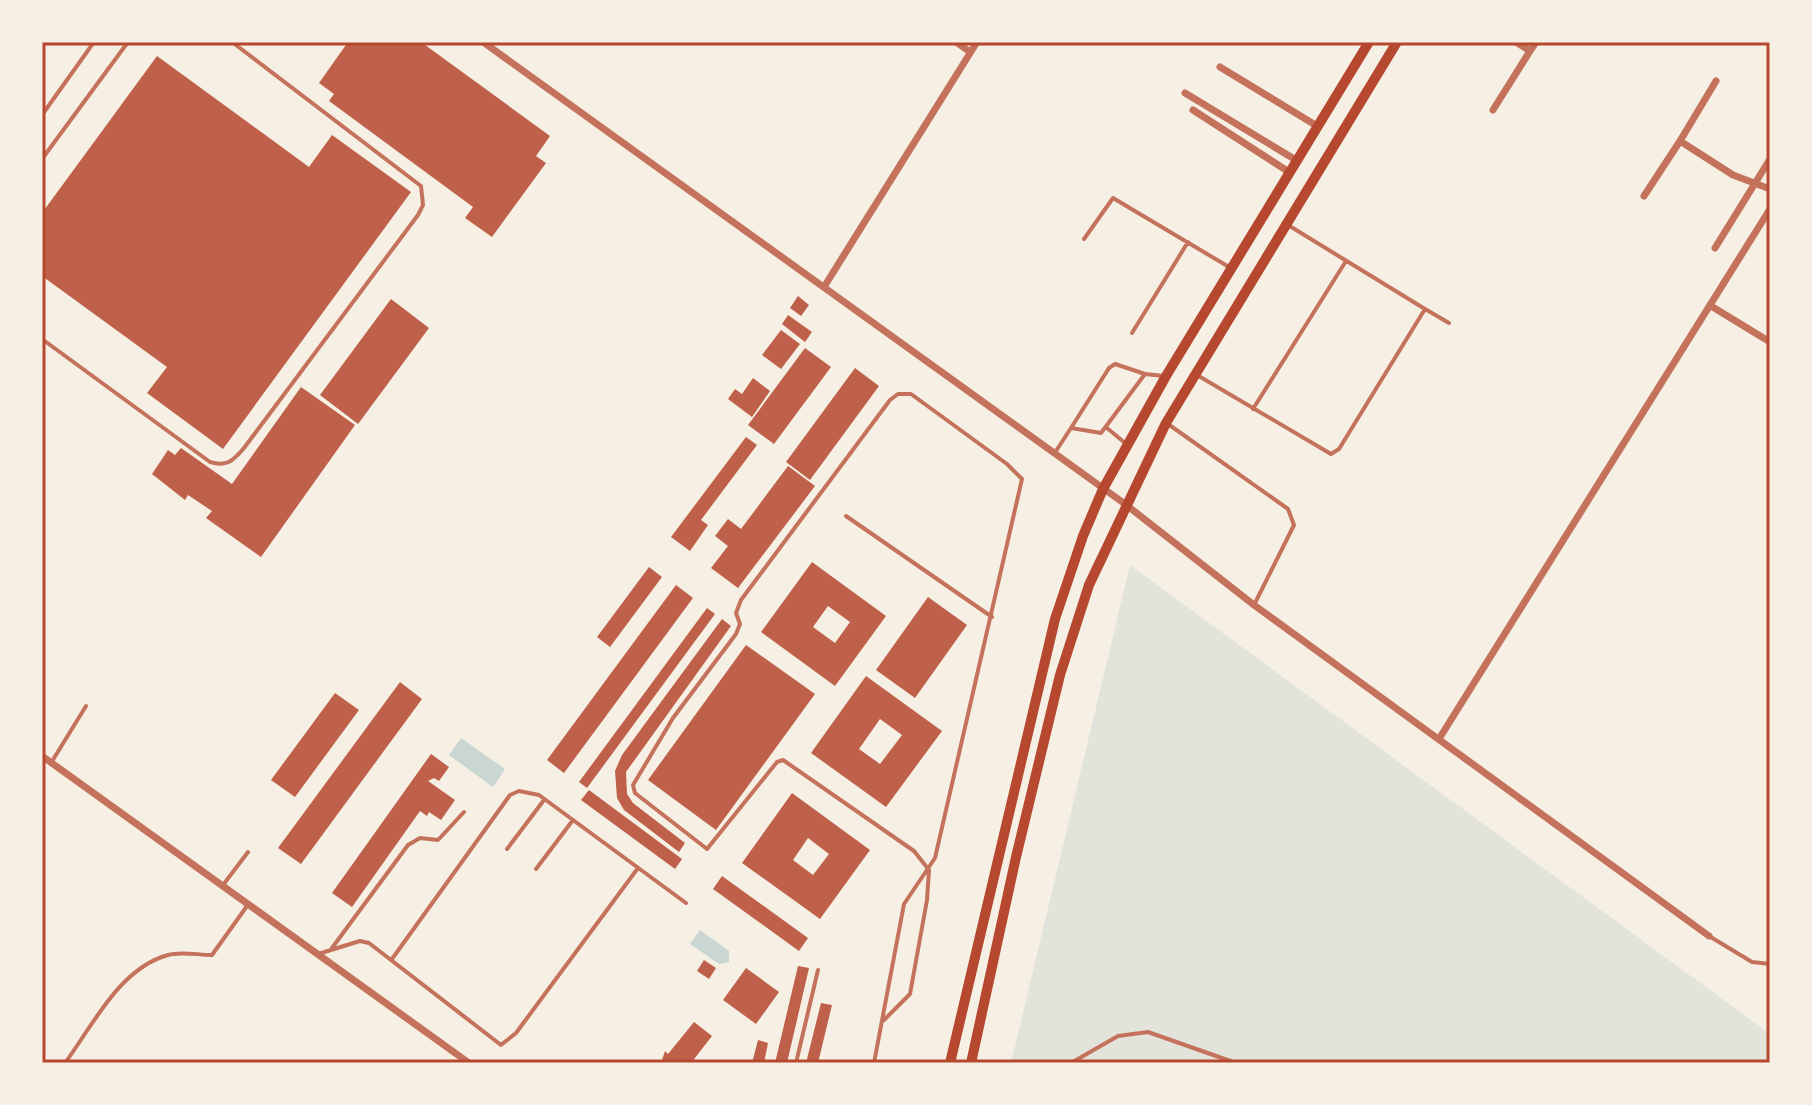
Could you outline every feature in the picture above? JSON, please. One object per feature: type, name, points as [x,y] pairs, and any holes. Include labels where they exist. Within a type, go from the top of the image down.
[{"type":"main road","points":[[950,1063],[1055,619],[1073,563],[1103,489],[1230,268],[1369,42]]},
{"type":"main road","points":[[971,1063],[1060,675],[1089,585],[1166,423],[1397,42]]},
{"type":"street","points":[[483,42],[1125,504],[1254,605],[1709,936]]},
{"type":"street","points":[[956,42],[970,52]]},
{"type":"street","points":[[824,287],[977,42]]},
{"type":"street","points":[[1516,42],[1530,51]]},
{"type":"street","points":[[1493,110],[1536,42]]},
{"type":"street","points":[[1220,67],[1317,126]]},
{"type":"street","points":[[1644,196],[1716,81]]},
{"type":"street","points":[[1185,93],[1296,160]]},
{"type":"street","points":[[1193,110],[1289,172]]},
{"type":"street","points":[[1680,141],[1733,175],[1770,189]]},
{"type":"street","points":[[1715,248],[1770,159]]},
{"type":"street","points":[[1439,739],[1770,209]]},
{"type":"street","points":[[1711,306],[1770,342]]},
{"type":"street","points":[[42,756],[469,1063]]},
{"type":"lane","points":[[42,115],[94,42]]},
{"type":"lane","points":[[42,159],[128,42]]},
{"type":"lane","points":[[42,339],[210,462],[221,466],[233,461],[244,448],[418,215],[423,205],[421,186],[232,42]]},
{"type":"lane","points":[[1084,239],[1113,198],[1230,268]]},
{"type":"lane","points":[[1286,224],[1449,323]]},
{"type":"lane","points":[[1132,333],[1188,242]]},
{"type":"lane","points":[[1253,409],[1346,261]]},
{"type":"lane","points":[[1195,374],[1331,454],[1339,449],[1425,309]]},
{"type":"lane","points":[[1054,454],[1109,368],[1115,364],[1145,374],[1166,376]]},
{"type":"lane","points":[[1071,428],[1096,434],[1106,427],[1145,374]]},
{"type":"lane","points":[[874,1063],[904,904],[929,870],[935,858],[1022,479],[1007,464],[911,394],[898,394],[890,400],[829,477],[741,600],[736,613],[740,624],[736,634],[673,718],[633,785],[635,793],[707,849],[777,762],[789,762],[914,851],[929,870],[910,994],[884,1020]]},
{"type":"lane","points":[[1166,423],[1280,503],[1293,518],[1294,525],[1254,605]]},
{"type":"lane","points":[[1106,427],[1126,445]]},
{"type":"lane","points":[[846,516],[992,617]]},
{"type":"lane","points":[[51,763],[86,706]]},
{"type":"lane","points":[[392,959],[510,795],[528,790],[686,903]]},
{"type":"lane","points":[[507,849],[545,800]]},
{"type":"lane","points":[[330,950],[408,845],[420,838],[438,840],[464,812]]},
{"type":"lane","points":[[536,869],[573,820]]},
{"type":"lane","points":[[221,887],[248,852]]},
{"type":"lane","points":[[316,955],[360,941],[369,943],[501,1045],[516,1033],[638,868]]},
{"type":"lane","points":[[65,1063],[129,975],[145,964],[170,954],[212,955],[247,906]]},
{"type":"lane","points":[[1709,936],[1752,962],[1770,964]]},
{"type":"lane","points":[[796,1063],[818,970]]},
{"type":"lane","points":[[1071,1063],[1118,1036],[1148,1032],[1236,1063]]},
{"type":"shaded area","points":[[1130,565],[1770,1034],[1770,1063],[1011,1063]]},
{"type":"shaded area","points":[[461,738],[505,769],[493,787],[449,755]]},
{"type":"shaded area","points":[[700,930],[729,951],[729,962],[719,964],[690,944]]},
{"type":"building","points":[[348,42],[421,42],[550,136],[536,156],[546,163],[492,237],[465,218],[473,207],[329,101],[334,94],[319,83]]},
{"type":"building","points":[[157,56],[309,167],[332,135],[411,192],[223,449],[147,393],[167,367],[42,276],[42,213]]},
{"type":"building","points":[[798,296],[809,305],[801,316],[790,308]]},
{"type":"building","points":[[391,299],[429,328],[358,424],[320,395]]},
{"type":"building","points":[[788,315],[812,332],[805,342],[782,324]]},
{"type":"building","points":[[781,330],[800,344],[781,369],[762,355]]},
{"type":"building","points":[[805,348],[831,367],[774,444],[748,425]]},
{"type":"building","points":[[855,368],[879,386],[810,480],[786,462]]},
{"type":"building","points":[[753,378],[770,391],[752,417],[728,399],[735,389],[742,394]]},
{"type":"building","points":[[301,387],[355,425],[261,557],[206,518],[212,511],[188,495],[185,500],[152,474],[168,450],[175,455],[181,448],[232,484]]},
{"type":"building","points":[[746,437],[757,445],[701,520],[708,525],[690,551],[671,537]]},
{"type":"building","points":[[788,466],[815,486],[738,588],[711,568],[728,546],[715,536],[728,519],[741,529]]},
{"type":"building","points":[[812,562],[886,616],[835,686],[761,632]],"holes":[[[828,606],[850,622],[835,643],[813,627]]]},
{"type":"building","points":[[649,567],[662,577],[610,647],[597,637]]},
{"type":"building","points":[[676,585],[693,598],[564,773],[547,760]]},
{"type":"building","points":[[928,597],[967,625],[915,698],[876,670]]},
{"type":"building","points":[[707,608],[715,614],[587,788],[579,782]]},
{"type":"building","points":[[722,619],[731,626],[626,772],[627,794],[633,803],[685,843],[679,852],[624,810],[617,798],[615,771],[622,755]]},
{"type":"building","points":[[746,645],[815,694],[716,830],[648,780]]},
{"type":"building","points":[[866,676],[942,731],[886,807],[811,753]],"holes":[[[880,719],[902,735],[880,764],[859,749]]]},
{"type":"building","points":[[400,682],[422,699],[301,864],[278,848]]},
{"type":"building","points":[[335,693],[359,710],[295,797],[271,780]]},
{"type":"building","points":[[431,754],[449,767],[439,781],[434,778],[428,781],[455,800],[441,820],[429,812],[427,816],[420,811],[352,907],[332,893]]},
{"type":"building","points":[[589,790],[682,859],[675,869],[581,800]]},
{"type":"building","points":[[792,793],[870,850],[820,919],[742,863]],"holes":[[[808,838],[829,854],[813,875],[793,860]]]},
{"type":"building","points":[[722,876],[808,938],[799,951],[713,889]]},
{"type":"building","points":[[704,960],[716,968],[709,979],[697,971]]},
{"type":"building","points":[[798,966],[809,968],[787,1063],[775,1063]]},
{"type":"building","points":[[746,968],[779,992],[756,1024],[723,1000]]},
{"type":"building","points":[[821,1003],[832,1005],[818,1063],[806,1063]]},
{"type":"building","points":[[694,1022],[712,1036],[691,1063],[661,1063],[665,1051],[668,1054]]},
{"type":"building","points":[[758,1040],[768,1043],[764,1063],[752,1063]]}]
